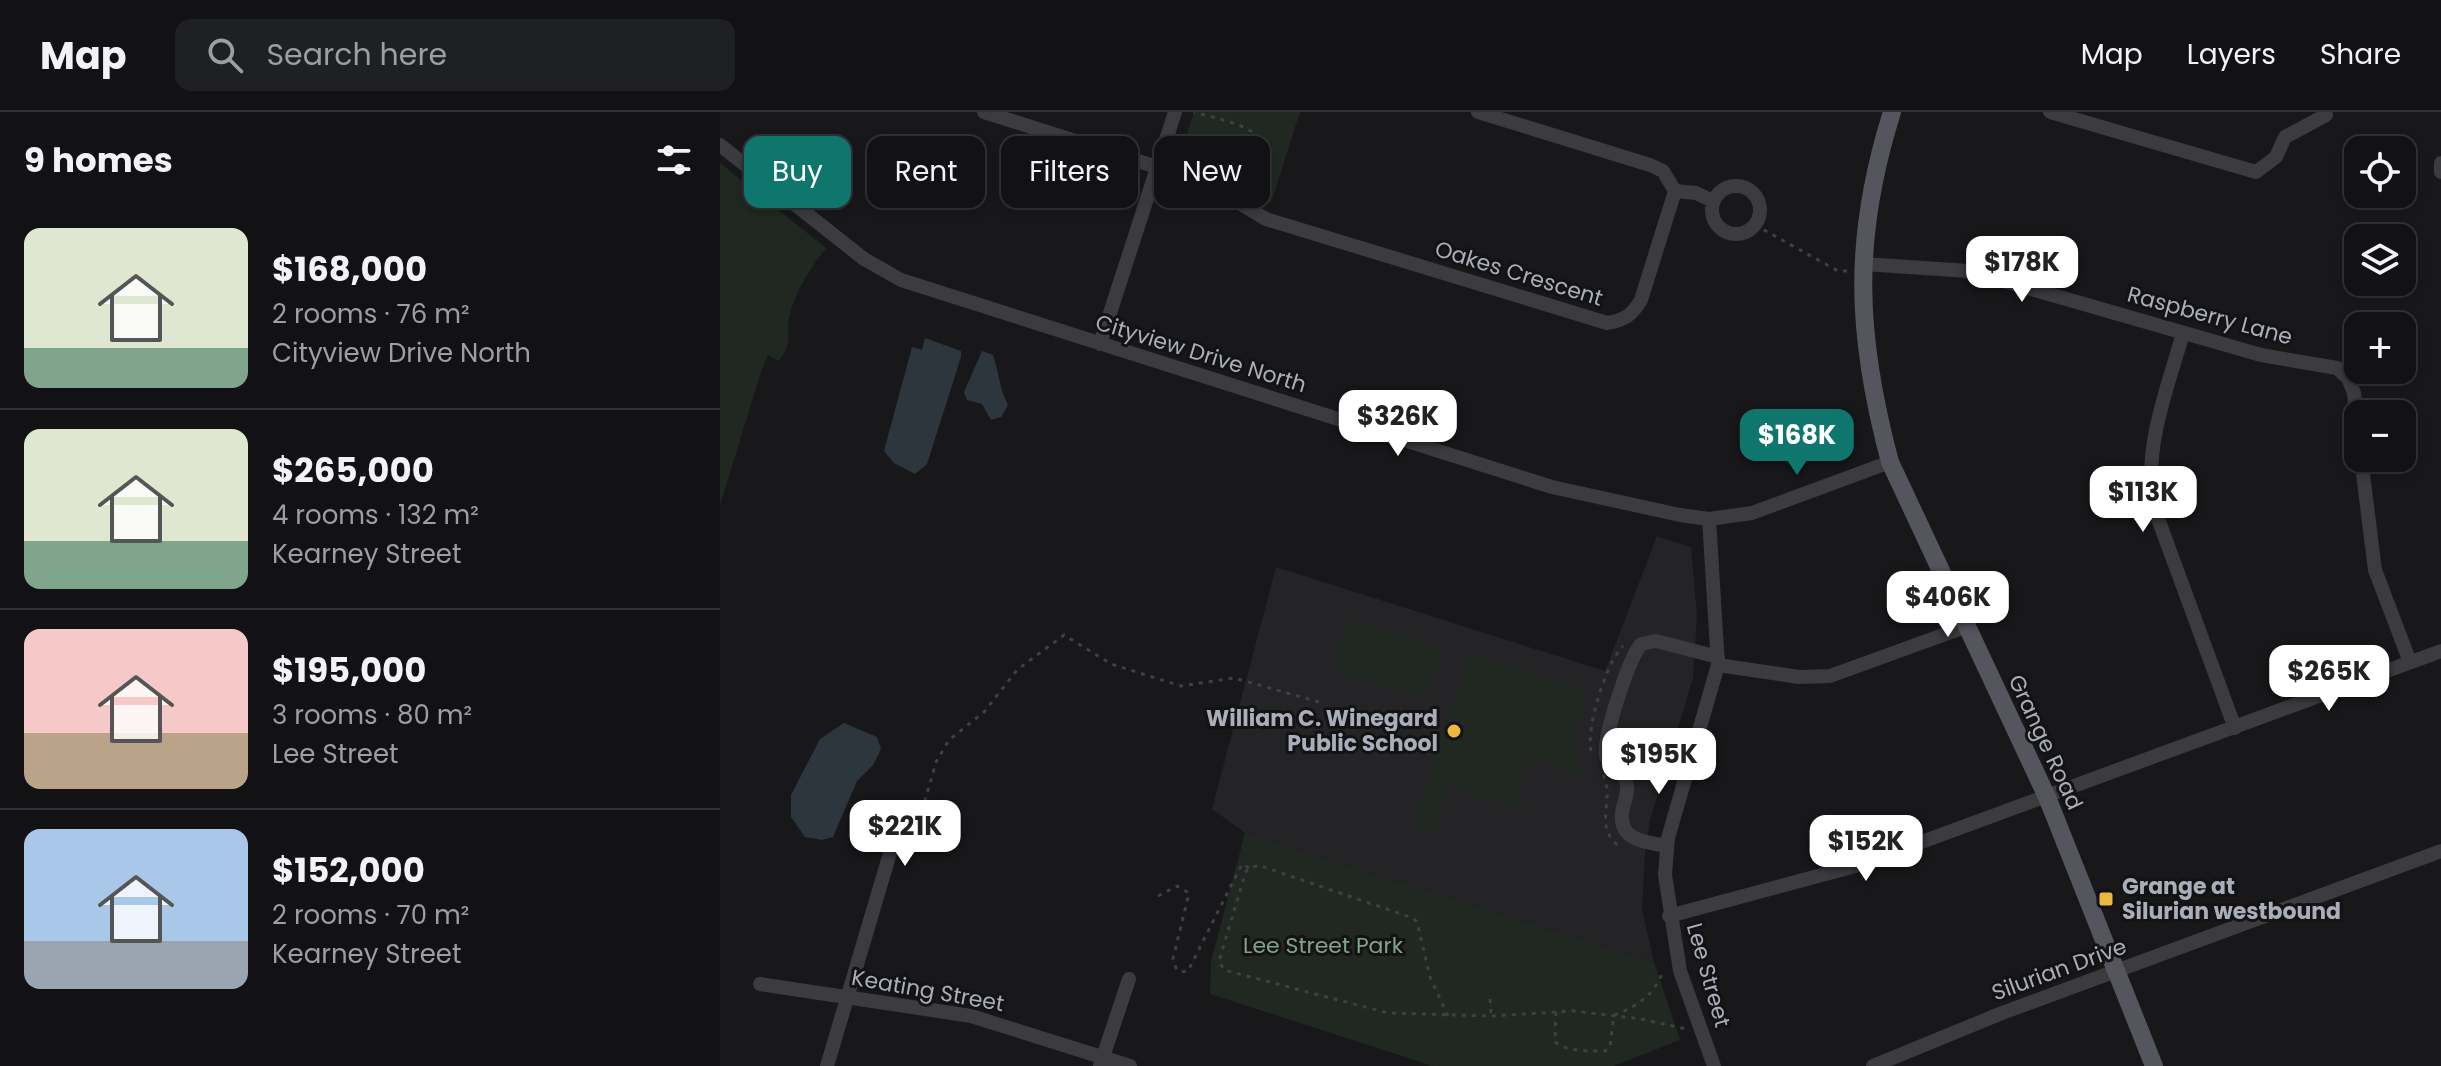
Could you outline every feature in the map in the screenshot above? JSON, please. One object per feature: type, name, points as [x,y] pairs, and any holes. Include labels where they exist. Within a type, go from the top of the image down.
[{"type":"main road","name":"Grange Road","points":[[1892,112],[1869,200],[1863,267],[1866,355],[1890,462],[2047,797],[2154,1066]]},
{"type":"street","name":"Oakes Crescent","points":[[984,112],[1154,166]]},
{"type":"street","points":[[1168,136],[1175,112]]},
{"type":"street","points":[[1478,112],[1650,165],[1663,171],[1675,191],[1696,193],[1713,201]]},
{"type":"street","points":[[2050,112],[2096,119],[2256,172],[2276,157],[2285,137],[2326,115]]},
{"type":"street","name":"Cityview Drive North","points":[[720,145],[864,259],[901,280],[1552,487],[1709,519],[1752,513],[1890,462]]},
{"type":"street","points":[[2441,163],[2441,172]]},
{"type":"street","points":[[1100,344],[1154,179]]},
{"type":"street","points":[[1731,186],[1746,188],[1760,206],[1755,225],[1741,234],[1726,232],[1715,223],[1713,201],[1731,186]]},
{"type":"street","name":"Oakes Crescent","points":[[1248,208],[1266,219],[1607,323],[1621,321],[1633,313],[1641,300],[1675,191]]},
{"type":"street","name":"Raspberry Lane","points":[[1863,267],[1969,271],[2261,355],[2337,368],[2348,378],[2355,400]]},
{"type":"street","points":[[2183,333],[2151,445],[2149,480],[2153,505],[2235,728]]},
{"type":"street","points":[[2363,472],[2375,570],[2410,662]]},
{"type":"street","name":"Lee Street","points":[[1709,519],[1718,661],[1667,846],[1665,875],[1680,971],[1714,1066]]},
{"type":"street","points":[[1667,846],[1635,840],[1623,828],[1621,817],[1628,789],[1622,772],[1606,757],[1606,742],[1633,657],[1641,644],[1656,641],[1718,661],[1799,677],[1830,676],[1857,669],[1965,627]]},
{"type":"street","points":[[1669,916],[1859,865],[2441,651]]},
{"type":"street","points":[[827,1066],[893,843],[906,825],[932,823]]},
{"type":"street","name":"Silurian Drive","points":[[1873,1066],[2117,971],[2441,851]]},
{"type":"street","points":[[1102,1061],[1129,979]]},
{"type":"street","name":"Keating Street","points":[[760,984],[971,1016],[1102,1061],[1130,1066]]},
{"type":"path","points":[[1194,112],[1258,136]]},
{"type":"path","points":[[1213,118],[1215,112]]},
{"type":"path","points":[[1755,225],[1838,271],[1863,267]]},
{"type":"path","points":[[915,824],[921,816],[936,762],[949,740],[984,712],[1017,670],[1064,635],[1111,664],[1181,686],[1234,678],[1319,702]]},
{"type":"path","points":[[1158,896],[1177,886],[1189,893],[1173,959],[1176,968],[1188,971],[1242,864],[1249,868],[1258,865],[1413,918],[1430,977],[1448,1016]]},
{"type":"path","points":[[1249,868],[1219,966],[1388,1013],[1491,1016],[1556,1011],[1614,1015],[1682,1030],[1689,1028]]},
{"type":"path","points":[[1614,1015],[1641,1002],[1656,986],[1663,971]]},
{"type":"path","points":[[1490,999],[1491,1016]]},
{"type":"path","points":[[1556,1011],[1555,1042],[1561,1047],[1583,1050],[1605,1051],[1610,1047],[1614,1015]]},
{"type":"shaded area","points":[[925,338],[961,351],[961,357],[927,464],[915,474],[894,463],[884,451],[912,347],[922,350]]},
{"type":"shaded area","points":[[982,351],[993,355],[1008,405],[1001,417],[991,420],[982,404],[967,400],[964,392]]},
{"type":"shaded area","name":"William C. Winegard Public School","points":[[1657,536],[1691,547],[1697,615],[1693,678],[1650,820],[1645,854],[1642,909],[1654,962],[1245,833],[1212,809],[1276,567],[1605,671]]},
{"type":"shaded area","points":[[844,723],[877,737],[881,749],[873,765],[857,781],[833,837],[822,840],[805,837],[791,817],[791,795],[820,739]]},
{"type":"green space","points":[[1194,112],[1300,112],[1271,203],[1270,136],[1186,136]]},
{"type":"green space","points":[[720,163],[744,182],[744,208],[776,208],[826,248],[796,296],[784,353],[779,361],[768,355],[720,505]]},
{"type":"green space","points":[[1349,618],[1443,647],[1426,700],[1332,670]]},
{"type":"green space","points":[[1470,653],[1585,689],[1584,697],[1588,700],[1581,719],[1570,725],[1579,762],[1587,778],[1530,760],[1514,800],[1525,804],[1522,811],[1449,787],[1434,832],[1414,826]]},
{"type":"green space","name":"Lee Street Park","points":[[1245,833],[1654,962],[1680,1040],[1614,1066],[1433,1066],[1210,994],[1211,961]]},
{"type":"place","name":"William C. Winegard Public School","points":[[1454,731]]},
{"type":"place","name":"Grange at Silurian westbound","points":[[2106,899]]}]
